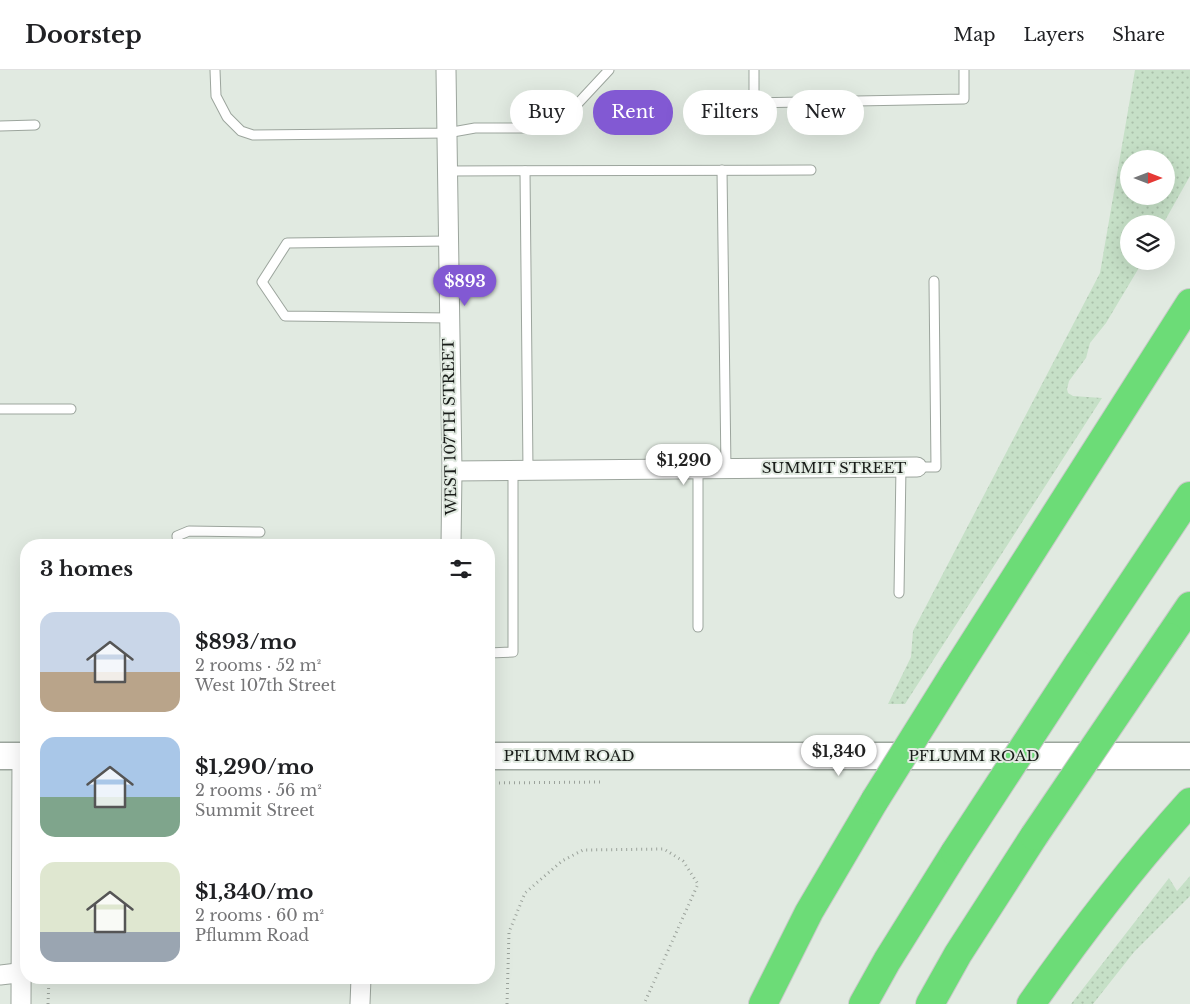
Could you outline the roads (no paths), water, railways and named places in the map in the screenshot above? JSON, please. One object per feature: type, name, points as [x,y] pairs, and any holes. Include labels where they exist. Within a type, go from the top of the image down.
[{"type":"highway","points":[[763,1004],[809,912],[875,800],[1190,303]]},
{"type":"highway","points":[[863,1004],[887,961],[955,852],[1190,496]]},
{"type":"highway","points":[[930,1004],[958,954],[1034,836],[1190,606]]},
{"type":"highway","points":[[1031,1004],[1074,943],[1161,834],[1190,802]]},
{"type":"main road","name":"PFLUMM ROAD","points":[[495,756],[1190,756]]},
{"type":"street","name":"WEST 107TH STREET","points":[[446,70],[452,470],[451,539]]},
{"type":"street","name":"SUMMIT STREET","points":[[452,470],[909,467]]},
{"type":"street","points":[[16,756],[20,879]]},
{"type":"street","points":[[0,975],[20,972]]},
{"type":"street","points":[[21,1004],[22,984]]},
{"type":"street","points":[[360,1004],[361,984]]},
{"type":"lane","points":[[215,70],[216,96],[227,117],[241,132],[253,135],[446,133],[475,128],[555,128],[609,70]]},
{"type":"lane","points":[[754,70],[754,103],[964,99],[964,70]]},
{"type":"lane","points":[[0,126],[35,125]]},
{"type":"lane","points":[[495,653],[513,652],[520,470],[525,170]]},
{"type":"lane","points":[[722,170],[726,469]]},
{"type":"lane","points":[[447,171],[811,170]]},
{"type":"lane","points":[[448,241],[287,243],[262,282],[286,316],[449,318]]},
{"type":"lane","points":[[899,593],[909,467],[936,467],[934,281]]},
{"type":"lane","points":[[0,409],[71,409]]},
{"type":"lane","points":[[698,469],[698,627]]},
{"type":"lane","points":[[177,539],[177,536],[188,531],[260,532]]}]
